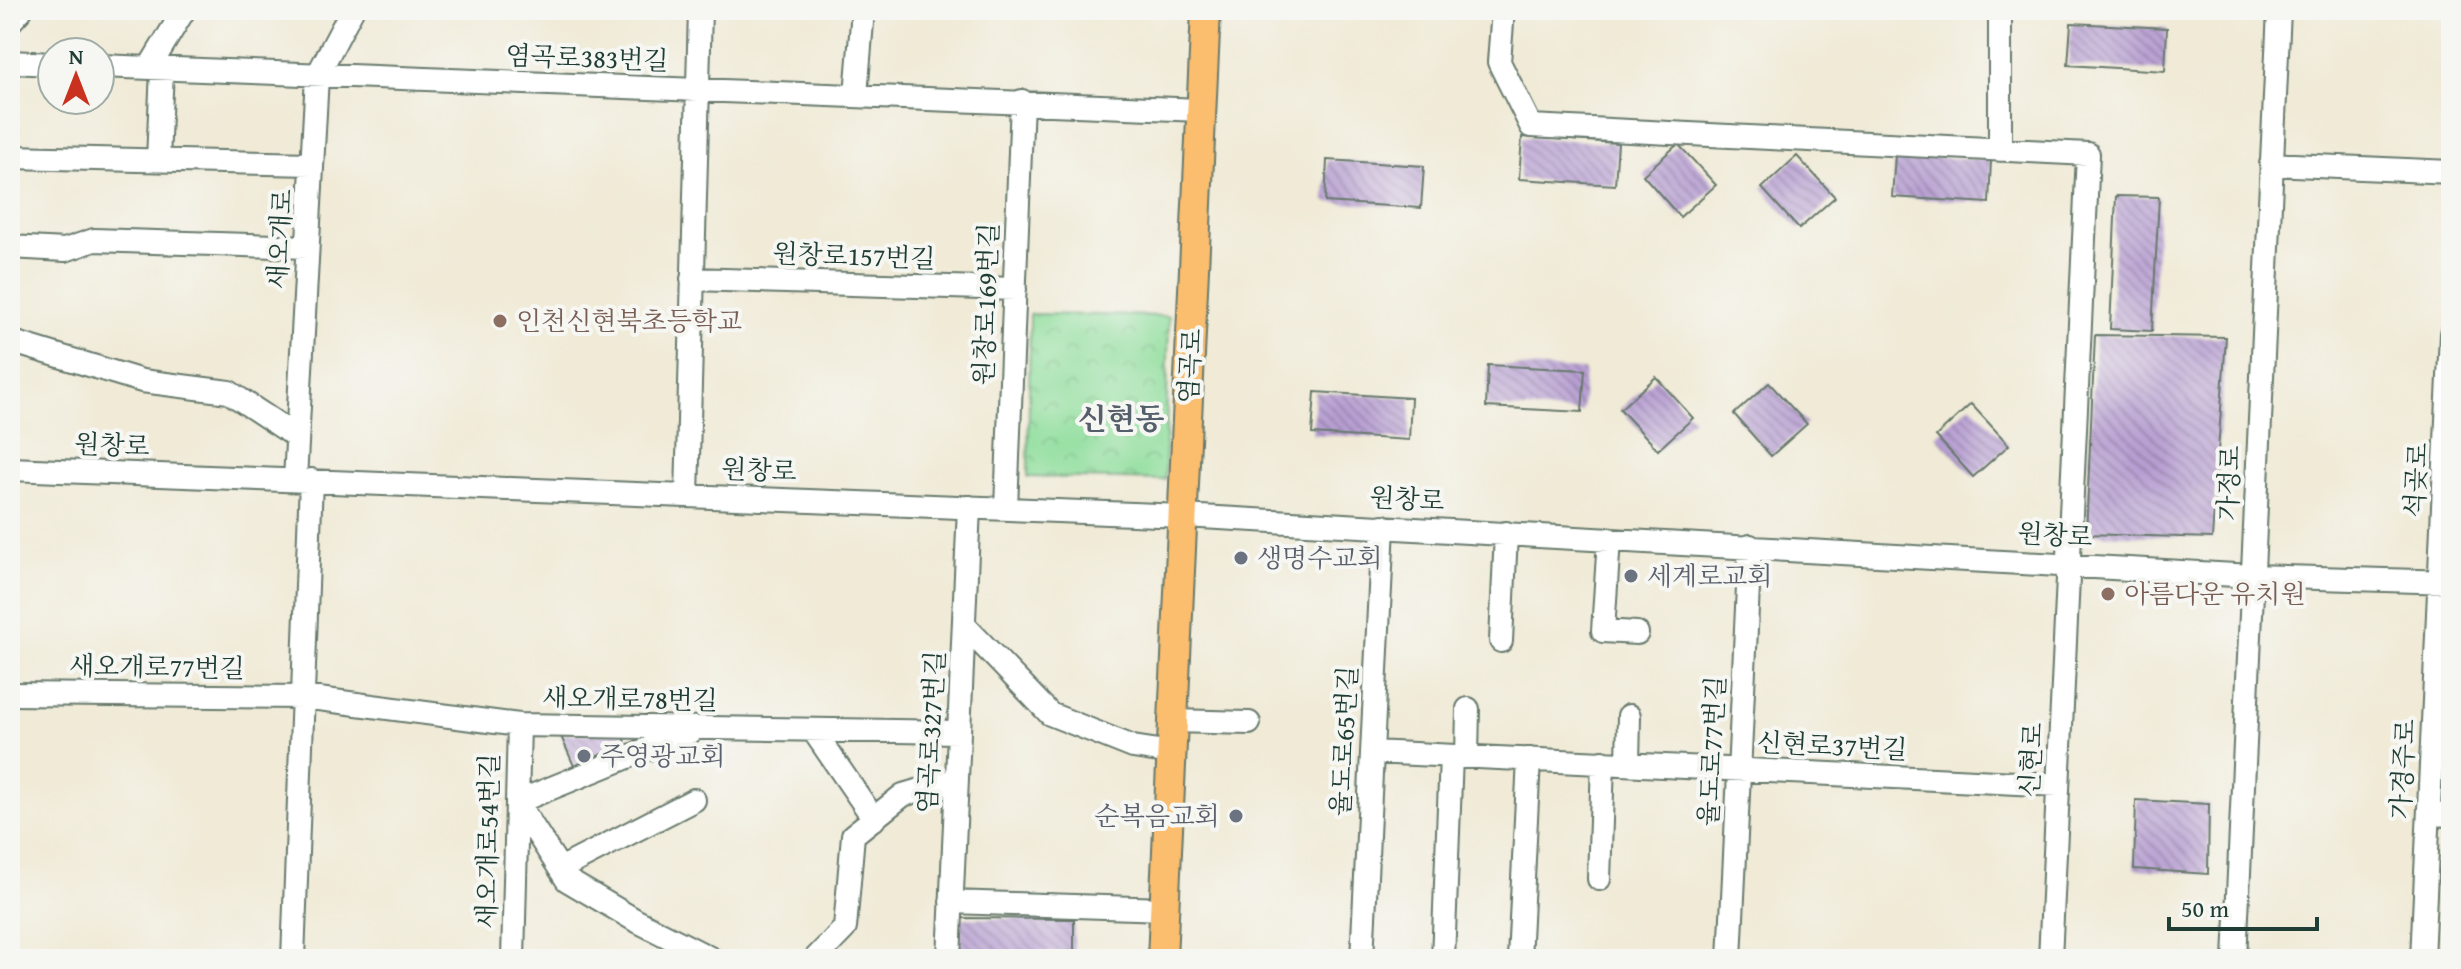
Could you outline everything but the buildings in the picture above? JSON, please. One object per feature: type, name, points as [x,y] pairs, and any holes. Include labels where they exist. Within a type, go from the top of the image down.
[{"type":"main road","name":"염곡로","points":[[1162,959],[1206,10]]},
{"type":"street","points":[[10,22],[21,10]]},
{"type":"street","points":[[158,160],[155,69],[184,10]]},
{"type":"street","name":"새오개로","points":[[293,959],[303,697],[303,480],[297,437],[317,76],[352,10]]},
{"type":"street","points":[[687,496],[700,10]]},
{"type":"street","points":[[856,95],[863,10]]},
{"type":"street","points":[[1503,10],[1499,62],[1531,126],[2000,150],[2000,10]]},
{"type":"street","name":"가정로","points":[[2235,959],[2279,10]]},
{"type":"street","points":[[10,62],[36,63]]},
{"type":"street","name":"염곡로383번길","points":[[116,67],[1201,110]]},
{"type":"street","name":"원창로169번길","points":[[1006,508],[1022,101]]},
{"type":"street","name":"신현로","points":[[2000,150],[2088,154],[2050,959]]},
{"type":"street","points":[[10,157],[312,164]]},
{"type":"street","points":[[2271,164],[2451,172]]},
{"type":"street","points":[[10,247],[65,250],[94,240],[307,247]]},
{"type":"street","name":"원창로157번길","points":[[692,279],[1015,289]]},
{"type":"street","name":"석곶로","points":[[2445,581],[2451,334]]},
{"type":"street","points":[[10,341],[142,381],[229,392],[297,437]]},
{"type":"street","name":"원창로","points":[[10,469],[1183,516],[2253,576],[2445,581]]},
{"type":"street","name":"염곡로327번길","points":[[949,959],[969,507]]},
{"type":"street","name":"율도로65번길","points":[[1362,959],[1383,526]]},
{"type":"street","points":[[1501,641],[1506,533]]},
{"type":"street","points":[[1609,539],[1603,631],[1637,633]]},
{"type":"street","name":"율도로77번길","points":[[1730,959],[1750,546]]},
{"type":"street","name":"가경주로","points":[[2422,959],[2440,814],[2445,581]]},
{"type":"street","points":[[964,625],[1050,714],[1133,747],[1172,753]]},
{"type":"street","name":"새오개로77번길","points":[[10,694],[303,697]]},
{"type":"street","name":"새오개로78번길","points":[[303,697],[519,725],[959,732]]},
{"type":"street","points":[[1443,959],[1459,756],[1468,709]]},
{"type":"street","points":[[1628,764],[1629,716]]},
{"type":"street","points":[[1173,721],[1249,723]]},
{"type":"street","name":"새오개로54번길","points":[[513,959],[519,725]]},
{"type":"street","points":[[701,728],[517,802],[567,880],[635,920],[712,959]]},
{"type":"street","points":[[813,730],[874,819]]},
{"type":"street","name":"신현로37번길","points":[[1372,752],[2058,785]]},
{"type":"street","points":[[1519,959],[1529,759]]},
{"type":"street","points":[[1599,879],[1603,762]]},
{"type":"street","points":[[815,959],[845,928],[853,835],[903,795],[957,779]]},
{"type":"street","points":[[560,869],[694,800]]},
{"type":"street","points":[[951,902],[1165,909]]},
{"type":"green space","points":[[1030,314],[1169,316],[1165,480],[1028,477]]},
{"type":"place","name":"인천신현북초등학교","points":[[500,321]]},
{"type":"place","name":"생명수교회","points":[[1241,558]]},
{"type":"place","name":"세계로교회","points":[[1631,576]]},
{"type":"place","name":"아름다운 유치원","points":[[2108,594]]},
{"type":"place","name":"주영광교회","points":[[584,756]]},
{"type":"place","name":"순복음교회","points":[[1236,816]]},
{"type":"district","name":"신현동","points":[[1121,419]]}]
